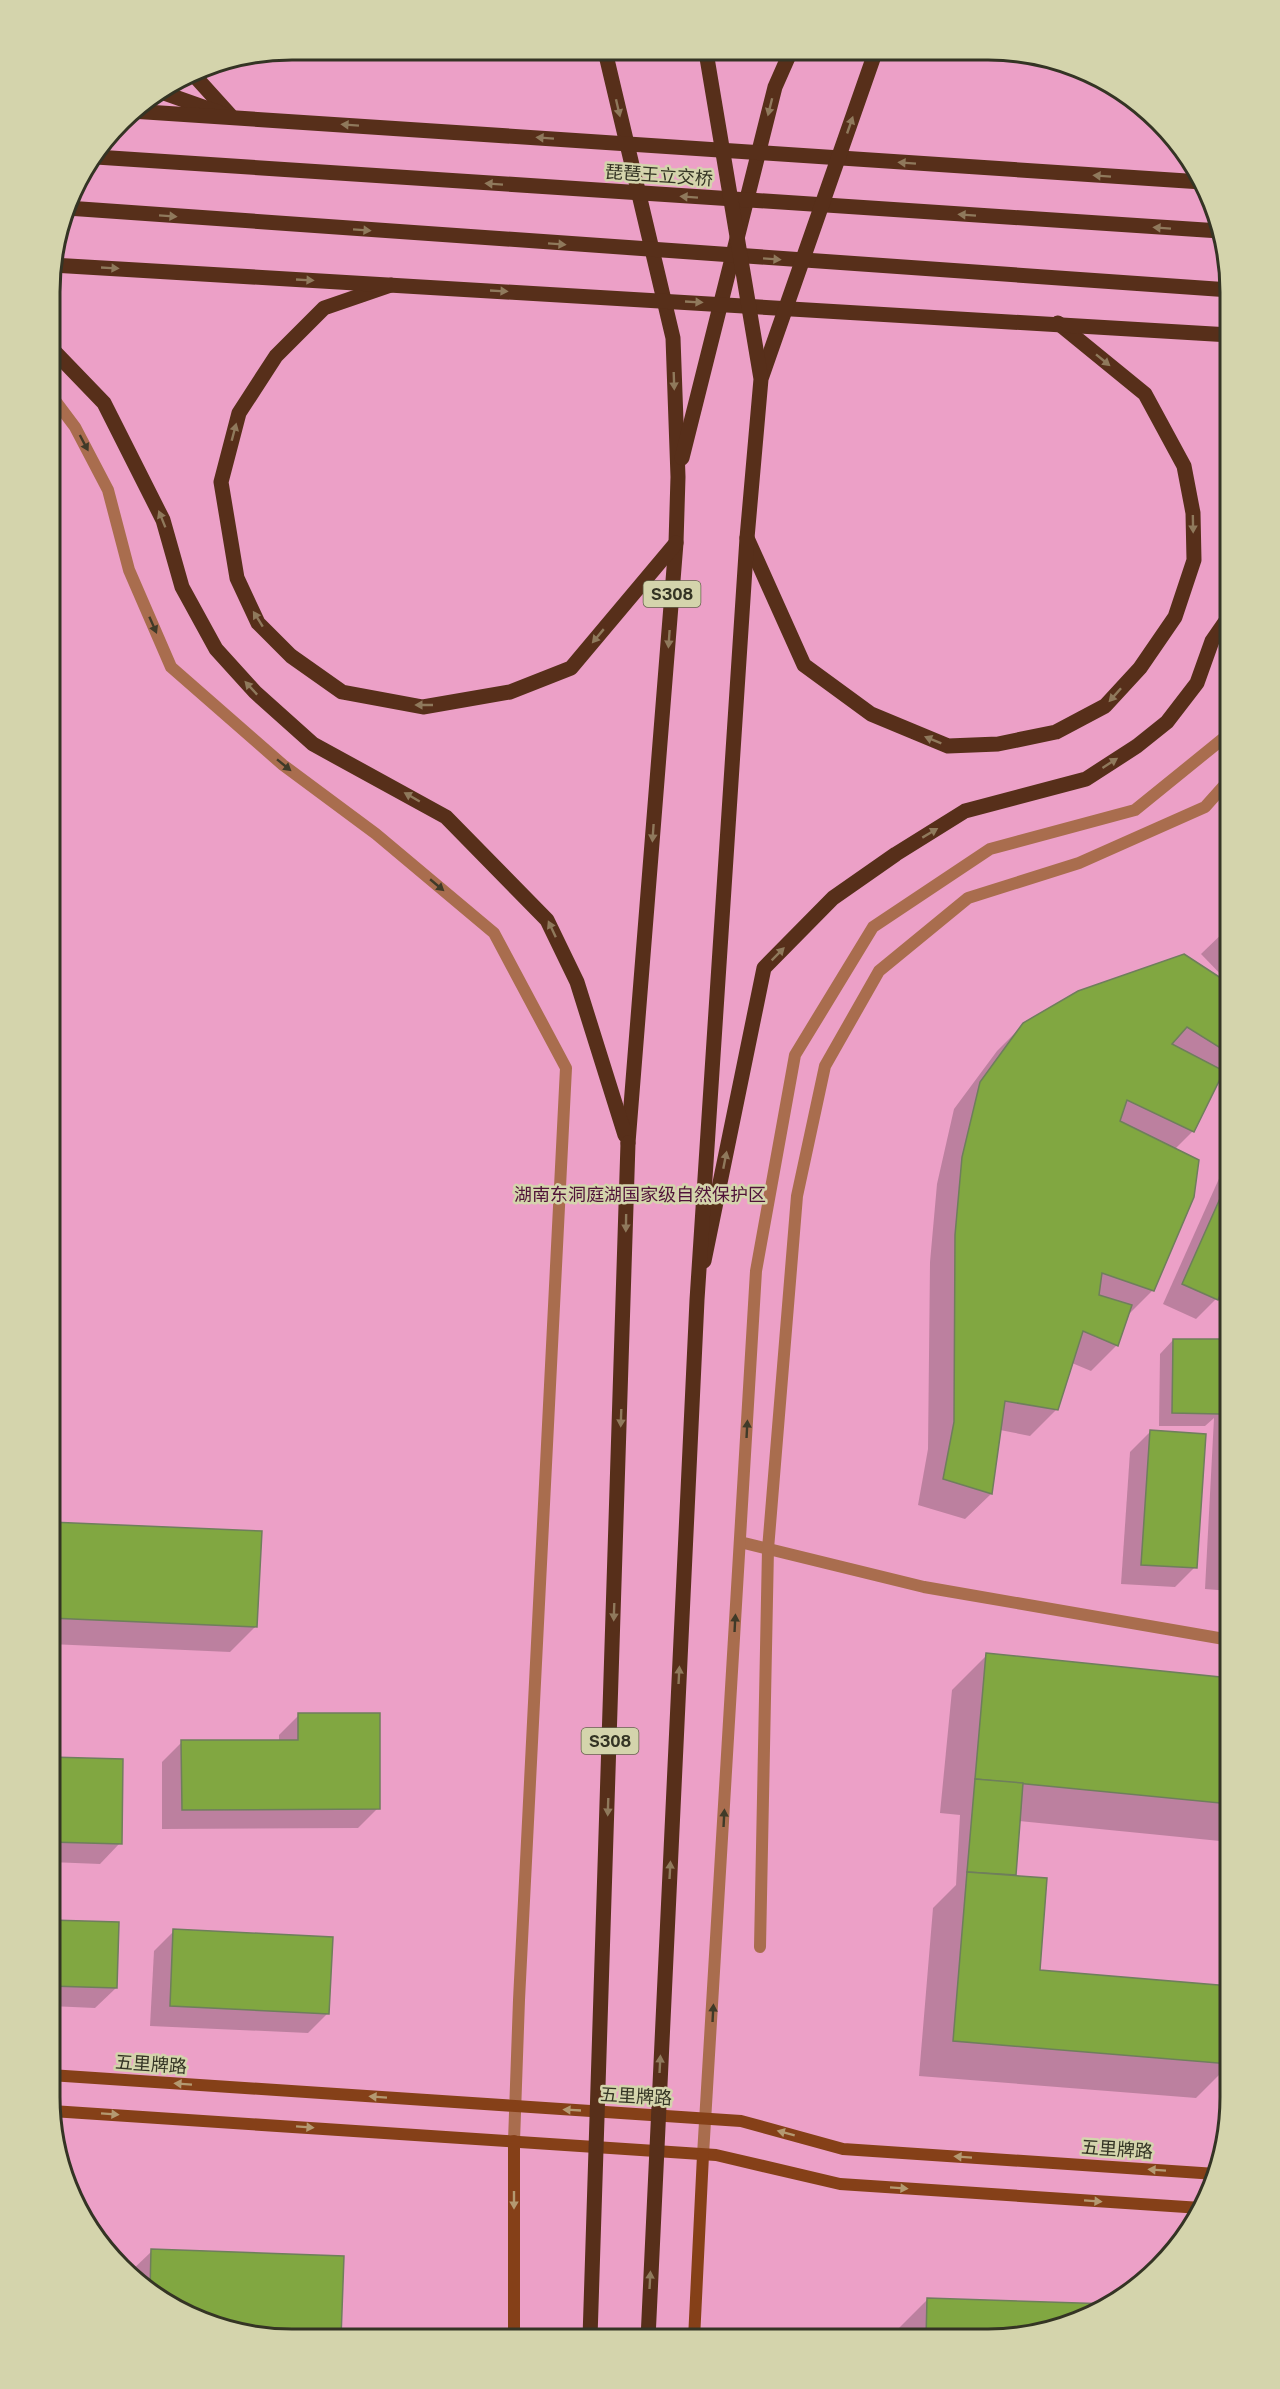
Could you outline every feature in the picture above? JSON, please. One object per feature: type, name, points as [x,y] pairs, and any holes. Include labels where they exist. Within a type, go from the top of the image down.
[{"type":"main road","name":"S308","points":[[590,2329],[628,1143],[676,543],[678,477],[673,338],[607,60]]},
{"type":"main road","points":[[707,60],[761,379]]},
{"type":"main road","points":[[678,477],[775,87],[787,60]]},
{"type":"main road","points":[[648,2329],[697,1299],[747,538],[761,379],[873,60]]},
{"type":"main road","points":[[198,80],[232,117]]},
{"type":"main road","points":[[170,95],[232,117]]},
{"type":"main road","points":[[146,112],[1192,181]]},
{"type":"main road","name":"琵琶王立交桥","points":[[103,157],[1212,230]]},
{"type":"main road","points":[[76,209],[1220,289]]},
{"type":"main road","points":[[62,266],[1220,334]]},
{"type":"main road","points":[[392,285],[324,308],[276,356],[239,413],[221,482],[237,578],[258,623],[291,656],[342,692],[423,707],[510,692],[571,668],[676,543]]},
{"type":"main road","points":[[747,538],[804,665],[871,714],[948,746],[958,746],[998,744],[1056,732],[1105,706],[1140,668],[1175,617],[1194,560],[1193,513],[1184,466],[1144,394],[1058,323]]},
{"type":"main road","points":[[60,357],[104,403],[163,520],[182,587],[216,649],[255,692],[314,744],[446,817],[548,920],[577,982],[628,1143]]},
{"type":"main road","points":[[697,1299],[764,968],[832,898],[965,811],[1086,779],[1137,746],[1167,722],[1197,682],[1212,641],[1220,629]]},
{"type":"main road","name":"五里牌路","points":[[60,2076],[707,2118],[741,2121],[843,2149],[1207,2173]]},
{"type":"main road","points":[[60,2111],[710,2155],[840,2184],[1192,2207]]},
{"type":"main road","points":[[514,2141],[514,2329]]},
{"type":"main road","points":[[695,2329],[710,2155]]},
{"type":"street","points":[[60,407],[75,427],[108,490],[129,570],[171,666],[283,765],[376,834],[494,933],[566,1068],[514,2141]]},
{"type":"street","points":[[710,2155],[707,2118],[756,1271],[795,1055],[873,927],[990,849],[1135,810],[1220,741]]},
{"type":"street","points":[[760,1947],[768,1549],[797,1196],[825,1066],[879,971],[968,898],[1079,862],[1205,807],[1220,790]]},
{"type":"street","points":[[740,1542],[924,1587],[1220,1638]]},
{"type":"green space","name":"湖南东洞庭湖国家级自然保护区","points":[[277,60],[1003,60],[1033,64],[1063,72],[1091,84],[1117,99],[1141,118],[1181,163],[1208,217],[1216,247],[1220,277],[1220,2112],[1216,2142],[1208,2172],[1189,2213],[1172,2238],[1152,2261],[1117,2290],[1063,2317],[1033,2325],[1003,2329],[277,2329],[247,2325],[217,2317],[189,2305],[163,2290],[139,2271],[99,2226],[72,2172],[64,2142],[60,2112],[60,277],[64,247],[72,217],[84,189],[99,163],[128,128],[163,99],[189,84],[217,72],[247,64]]},
{"type":"building","points":[[1184,954],[1220,977],[1220,1048],[1187,1027],[1172,1044],[1220,1069],[1220,1079],[1194,1132],[1127,1100],[1120,1121],[1199,1160],[1194,1197],[1154,1291],[1102,1273],[1099,1295],[1132,1305],[1118,1346],[1083,1331],[1058,1410],[1005,1401],[992,1494],[943,1479],[954,1422],[955,1235],[962,1157],[980,1082],[1023,1023],[1078,991]]},
{"type":"building","points":[[1220,1198],[1220,1295],[1218,1300],[1182,1284]]},
{"type":"building","points":[[1173,1339],[1220,1339],[1220,1414],[1172,1413]]},
{"type":"building","points":[[1150,1430],[1206,1434],[1197,1568],[1141,1565]]},
{"type":"building","points":[[60,1522],[262,1531],[257,1627],[60,1618]]},
{"type":"building","points":[[986,1653],[1220,1677],[1220,1803],[975,1779]]},
{"type":"building","points":[[298,1713],[380,1713],[380,1809],[182,1810],[181,1740],[298,1740]]},
{"type":"building","points":[[60,1757],[123,1759],[122,1844],[60,1842]]},
{"type":"building","points":[[975,1779],[1023,1783],[1016,1875],[967,1872]]},
{"type":"building","points":[[967,1872],[1047,1878],[1040,1970],[1220,1985],[1220,2063],[953,2041]]},
{"type":"building","points":[[60,1920],[119,1922],[117,1988],[60,1986]]},
{"type":"building","points":[[173,1929],[333,1937],[329,2014],[170,2006]]},
{"type":"building","points":[[151,2249],[344,2256],[341,2329],[277,2329],[247,2325],[217,2317],[189,2305],[150,2280]]},
{"type":"building","points":[[927,2298],[1094,2303],[1063,2317],[1033,2325],[1003,2329],[926,2329]]}]
